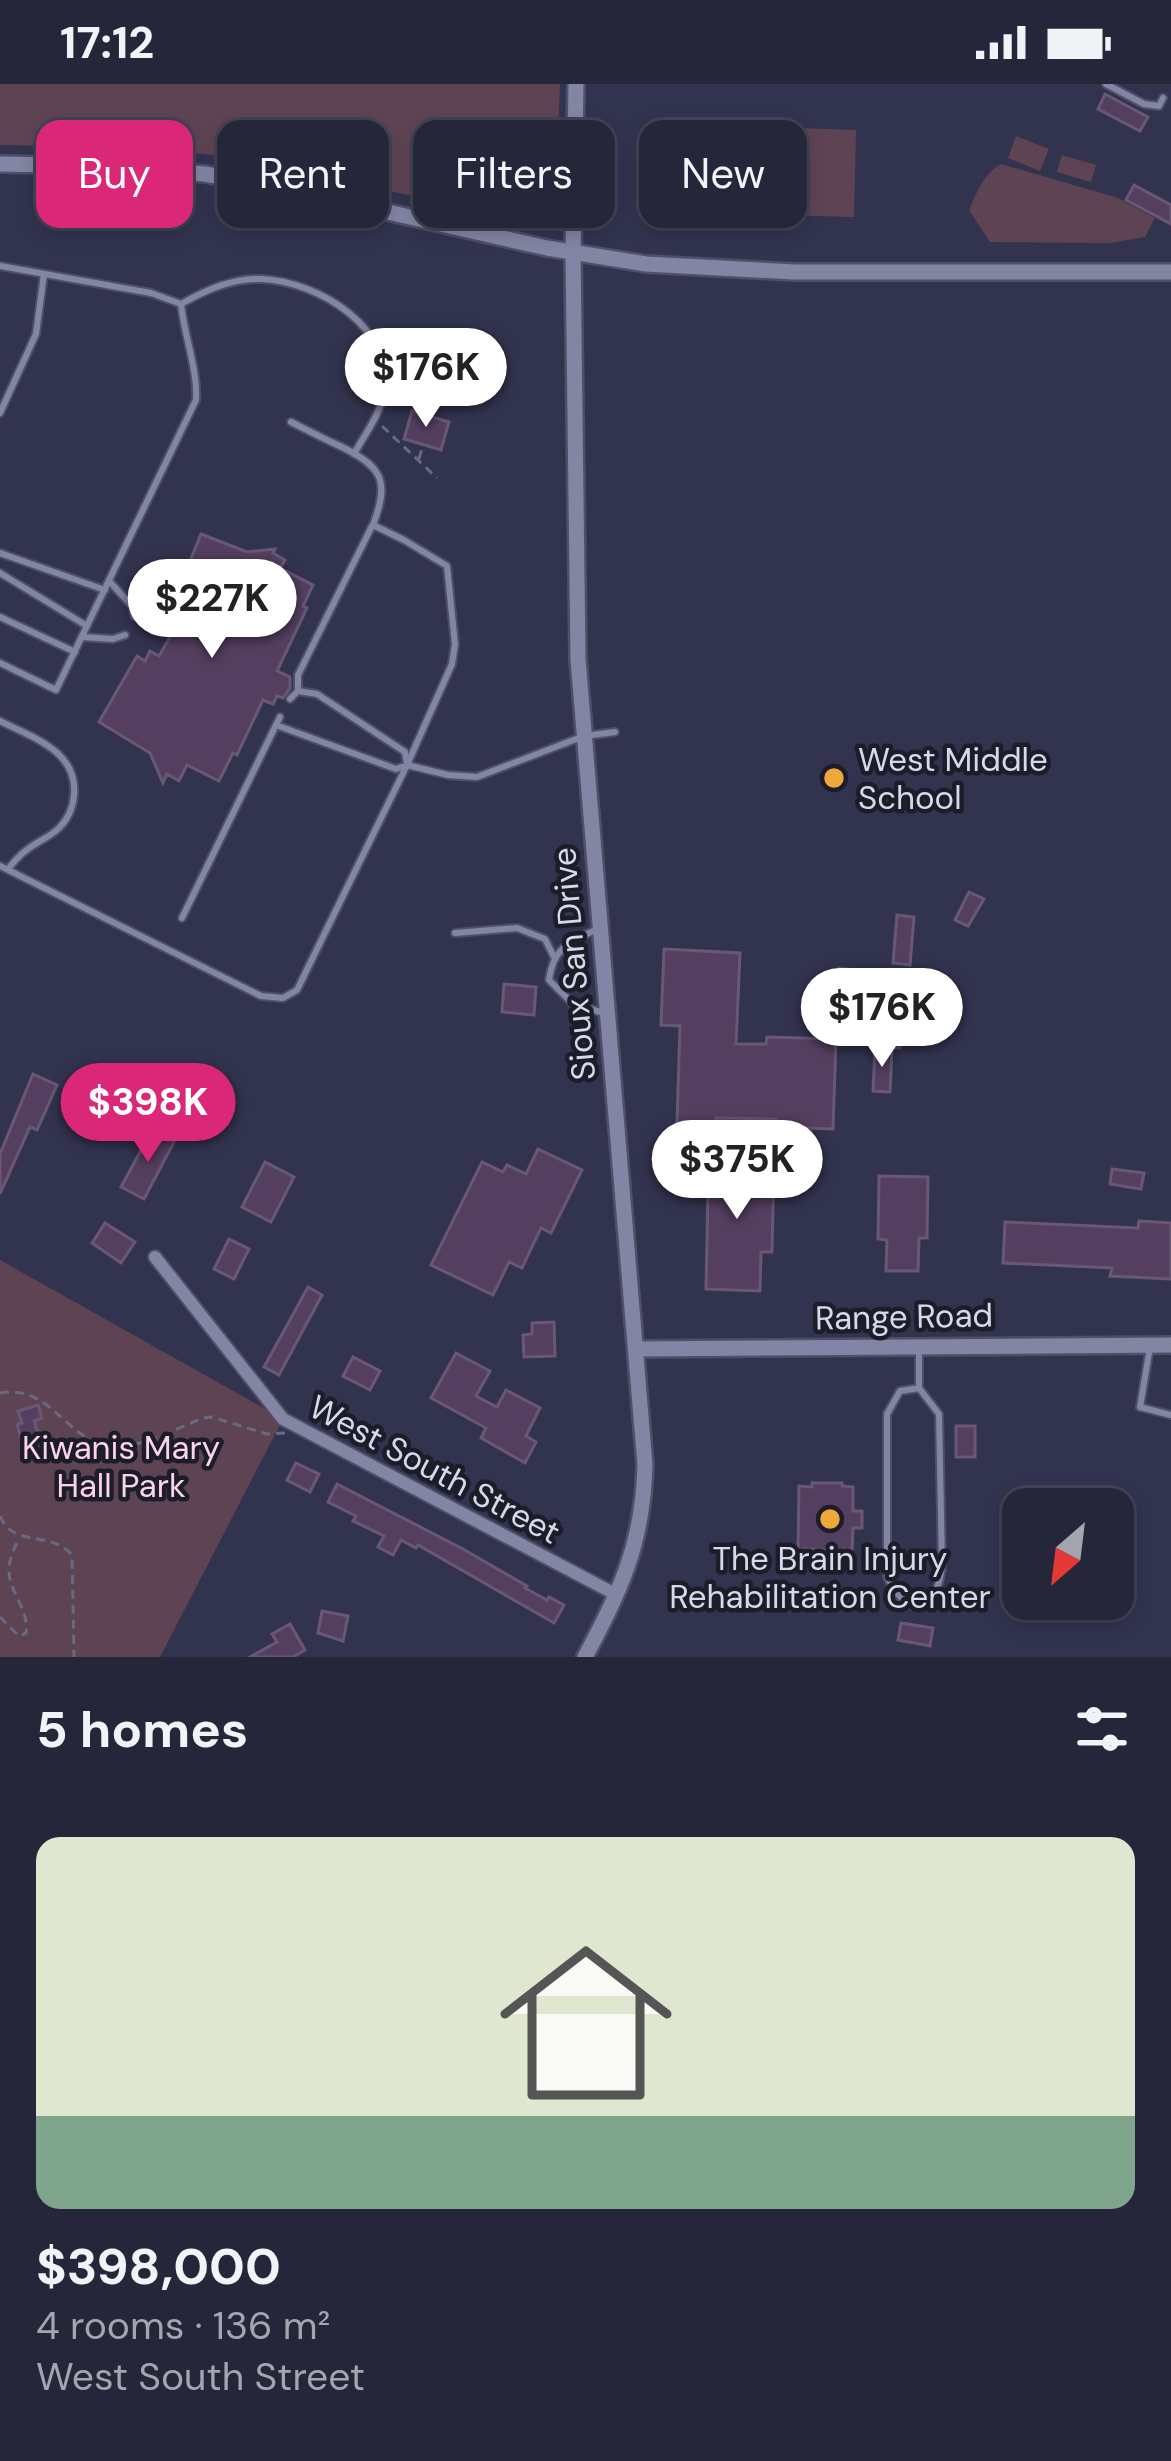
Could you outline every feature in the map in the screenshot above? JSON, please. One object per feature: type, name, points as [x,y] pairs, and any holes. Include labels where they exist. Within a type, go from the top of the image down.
[{"type":"street","name":"Sioux San Drive","points":[[576,84],[577,613],[645,1465],[634,1552],[585,1657]]},
{"type":"street","points":[[0,164],[103,166],[222,177],[573,253],[646,264],[754,271],[1171,272]]},
{"type":"street","name":"West South Street","points":[[155,1257],[283,1419],[617,1595]]},
{"type":"street","name":"Range Road","points":[[637,1349],[1171,1345]]},
{"type":"lane","points":[[1106,84],[1144,104],[1159,106],[1163,98]]},
{"type":"lane","points":[[0,266],[152,293],[181,304],[214,286],[260,279],[300,286],[333,303],[373,337],[384,359],[384,396],[355,454]]},
{"type":"lane","points":[[0,412],[36,334],[44,274]]},
{"type":"lane","points":[[0,663],[56,689],[196,400],[181,304]]},
{"type":"lane","points":[[290,699],[298,691],[298,675],[373,525],[382,487],[379,471],[368,460],[291,422]]},
{"type":"lane","points":[[0,721],[50,746],[68,761],[75,783],[68,819],[4,868],[261,996],[283,998],[297,990],[452,664],[455,644],[447,566],[373,525]]},
{"type":"lane","points":[[1,557],[107,586],[132,607],[134,616]]},
{"type":"lane","points":[[0,573],[87,626]]},
{"type":"lane","points":[[0,617],[74,652]]},
{"type":"lane","points":[[82,637],[113,640],[125,634]]},
{"type":"lane","points":[[298,691],[316,694],[382,736],[405,752],[407,765]]},
{"type":"lane","points":[[182,918],[278,721],[396,769],[407,765],[448,776],[477,777],[584,736],[615,732]]},
{"type":"lane","points":[[454,933],[517,928],[545,939],[554,957]]},
{"type":"lane","points":[[600,928],[571,941],[554,957],[551,985],[574,1004],[608,1013]]},
{"type":"lane","points":[[1150,1345],[1140,1407],[1171,1415]]},
{"type":"lane","points":[[919,1346],[920,1388],[939,1414],[942,1566],[931,1599],[915,1606],[906,1605],[887,1577],[886,1414],[900,1391],[920,1388]]},
{"type":"path","points":[[376,410],[381,425],[437,478]]},
{"type":"path","points":[[418,460],[423,445]]},
{"type":"path","points":[[0,1393],[28,1393],[81,1433],[108,1446],[134,1444],[212,1417],[276,1435],[294,1425]]},
{"type":"path","points":[[0,1516],[5,1527],[20,1536],[57,1541],[72,1555],[74,1657]]},
{"type":"path","points":[[0,1617],[14,1633],[26,1633],[28,1621],[10,1576],[11,1557],[20,1536]]},
{"type":"green space","points":[[0,84],[560,84],[558,120],[413,120],[413,196],[389,191],[389,120],[217,120],[217,156],[193,153],[193,120],[36,120],[36,146],[0,145]]},
{"type":"green space","points":[[807,128],[856,130],[854,217],[807,216]]},
{"type":"green space","points":[[1016,136],[1049,149],[1040,171],[1008,158]]},
{"type":"green space","points":[[1062,155],[1096,165],[1091,182],[1057,172]]},
{"type":"green space","points":[[1001,164],[1118,198],[1155,218],[1145,237],[1110,243],[990,242],[969,210],[986,178]]},
{"type":"green space","name":"Kiwanis Mary Hall Park","points":[[0,1260],[283,1419],[160,1657],[0,1657]]},
{"type":"building","points":[[1105,94],[1148,117],[1140,131],[1098,109]]},
{"type":"building","points":[[1134,185],[1171,205],[1171,224],[1126,200]]},
{"type":"building","points":[[412,411],[449,422],[441,450],[404,439]]},
{"type":"building","points":[[201,534],[247,552],[275,549],[273,553],[285,560],[280,568],[313,585],[277,671],[290,677],[283,698],[277,696],[273,704],[263,700],[219,781],[187,765],[179,781],[167,774],[163,783],[150,753],[99,722],[137,656],[145,661],[150,651],[159,656],[175,628],[165,623]]},
{"type":"building","points":[[969,892],[984,899],[968,926],[955,920]]},
{"type":"building","points":[[897,915],[914,917],[910,965],[893,963]]},
{"type":"building","points":[[664,949],[740,953],[736,1044],[766,1044],[767,1037],[836,1039],[833,1129],[777,1127],[776,1119],[716,1118],[716,1126],[677,1123],[680,1026],[661,1025]]},
{"type":"building","points":[[839,968],[856,970],[851,1018],[835,1016]]},
{"type":"building","points":[[504,984],[536,987],[534,1015],[502,1012]]},
{"type":"building","points":[[886,987],[903,987],[900,1048],[883,1047]]},
{"type":"building","points":[[875,1048],[892,1049],[890,1092],[873,1091]]},
{"type":"building","points":[[33,1074],[57,1085],[37,1130],[30,1127],[0,1194],[0,1154]]},
{"type":"building","points":[[152,1130],[174,1142],[144,1199],[121,1187]]},
{"type":"building","points":[[538,1149],[582,1170],[551,1233],[541,1228],[522,1268],[509,1262],[493,1295],[431,1265],[482,1162],[503,1172],[507,1165],[526,1174]]},
{"type":"building","points":[[265,1162],[294,1177],[271,1222],[242,1207]]},
{"type":"building","points":[[697,1162],[774,1164],[772,1252],[761,1252],[760,1291],[706,1289],[708,1191],[697,1191]]},
{"type":"building","points":[[1112,1169],[1144,1173],[1141,1189],[1110,1184]]},
{"type":"building","points":[[879,1176],[928,1177],[927,1238],[919,1238],[918,1271],[886,1271],[887,1240],[878,1239]]},
{"type":"building","points":[[1139,1221],[1171,1223],[1171,1279],[1110,1276],[1112,1268],[1003,1263],[1005,1222],[1138,1228]]},
{"type":"building","points":[[105,1223],[135,1242],[121,1263],[92,1243]]},
{"type":"building","points":[[229,1239],[249,1249],[234,1279],[214,1269]]},
{"type":"building","points":[[308,1287],[322,1295],[279,1375],[264,1367]]},
{"type":"building","points":[[554,1322],[555,1356],[524,1357],[523,1335],[532,1334],[532,1323]]},
{"type":"building","points":[[456,1353],[490,1371],[476,1396],[497,1407],[506,1390],[540,1408],[526,1436],[536,1442],[525,1463],[481,1438],[486,1428],[431,1398]]},
{"type":"building","points":[[353,1357],[380,1371],[370,1390],[343,1376]]},
{"type":"building","points":[[38,1405],[42,1418],[34,1421],[39,1436],[22,1442],[18,1411]]},
{"type":"building","points":[[956,1426],[975,1426],[975,1457],[956,1457]]},
{"type":"building","points":[[296,1463],[319,1474],[310,1492],[287,1480]]},
{"type":"building","name":"The Brain Injury Rehabilitation Center","points":[[812,1483],[853,1487],[853,1511],[862,1511],[862,1528],[853,1528],[852,1550],[798,1549],[799,1486],[812,1487]]},
{"type":"building","points":[[337,1484],[564,1605],[554,1623],[418,1545],[401,1540],[393,1555],[378,1547],[384,1536],[328,1502]]},
{"type":"building","points":[[322,1611],[348,1616],[343,1641],[318,1633]]},
{"type":"building","points":[[901,1623],[933,1628],[930,1646],[898,1640]]},
{"type":"building","points":[[290,1624],[305,1650],[293,1657],[250,1657],[277,1642],[272,1634]]},
{"type":"place","name":"West Middle School","points":[[834,778]]},
{"type":"place","name":"The Brain Injury Rehabilitation Center","points":[[830,1519]]}]
